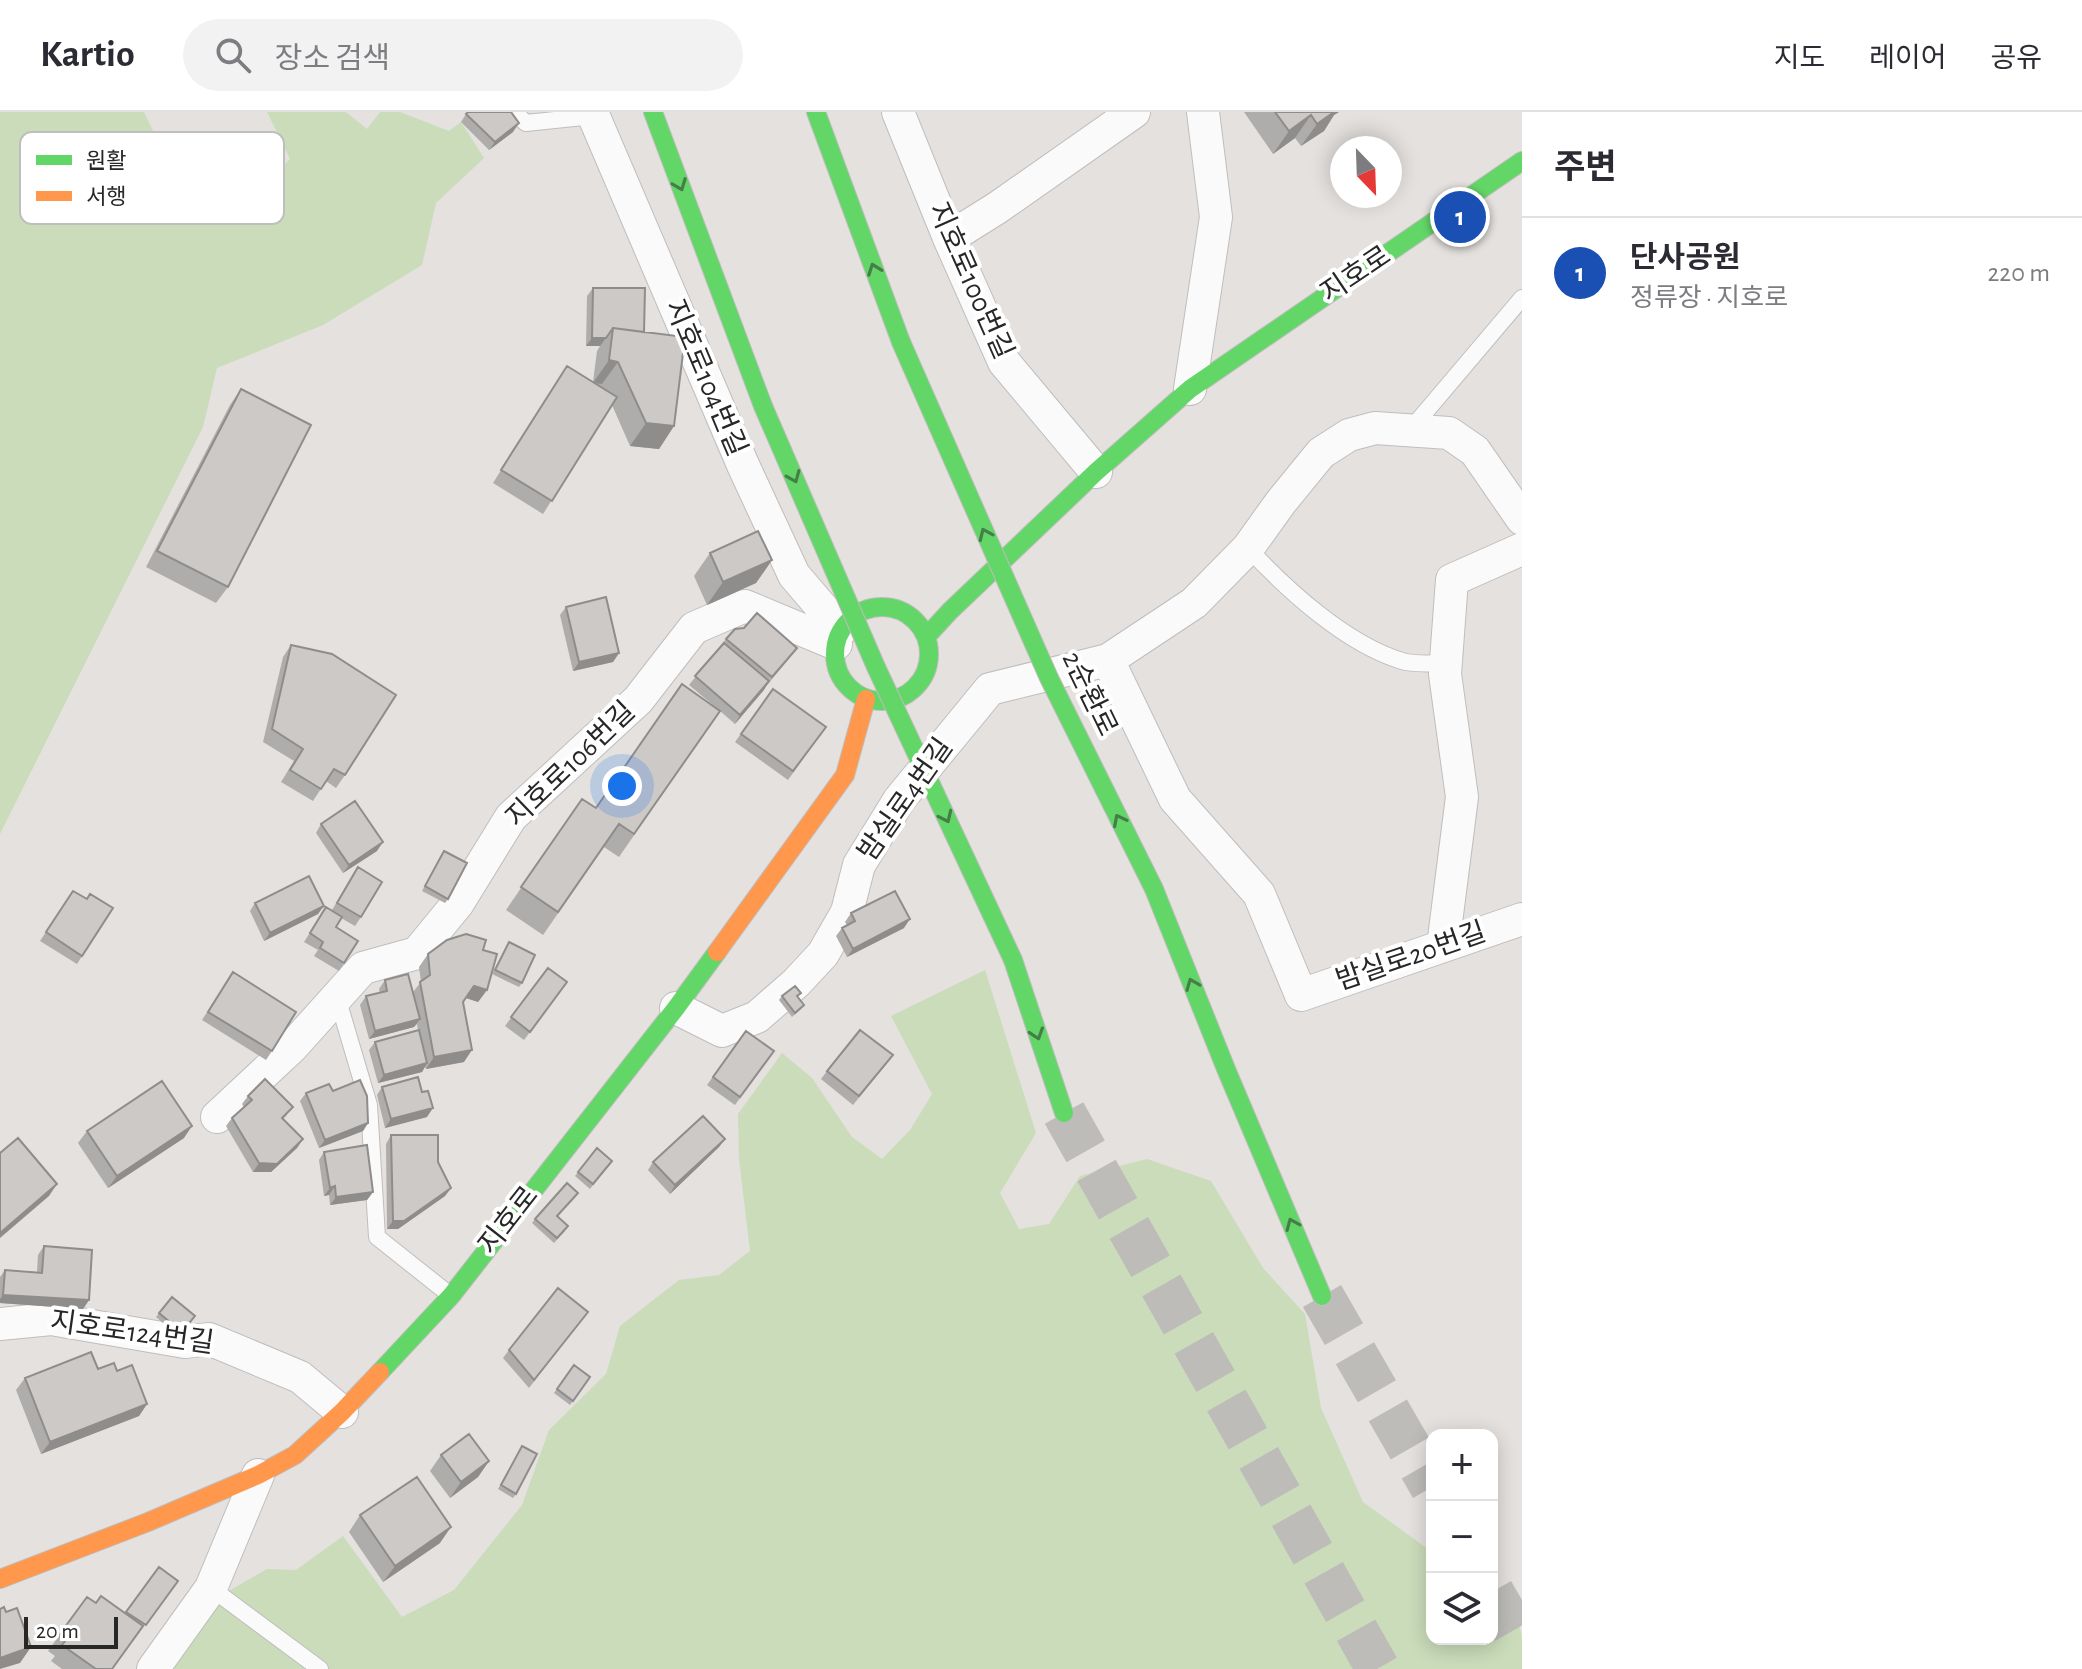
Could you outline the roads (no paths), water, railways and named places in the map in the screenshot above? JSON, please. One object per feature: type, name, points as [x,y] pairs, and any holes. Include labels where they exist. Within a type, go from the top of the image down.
[{"type":"main road","points":[[653,112],[763,406],[876,667],[1013,960],[1064,1113]]},
{"type":"main road","name":"2순환로","points":[[816,112],[901,342],[1049,678],[1154,889],[1322,1296]]},
{"type":"main road","name":"지호로","points":[[926,637],[1096,472],[1190,389],[1522,161]]},
{"type":"main road","points":[[878,607],[906,613],[918,623],[926,637],[928,667],[921,681],[897,699],[866,699],[842,679],[836,665],[839,637],[851,619],[863,611],[878,607]]},
{"type":"main road","name":"지호로","points":[[0,1579],[148,1522],[258,1475],[295,1455],[342,1412],[451,1296],[676,1008],[845,775],[866,699]]},
{"type":"street","name":"지호로100번길","points":[[898,112],[1004,362],[1096,472]]},
{"type":"street","points":[[949,238],[1134,112]]},
{"type":"street","points":[[1190,389],[1216,217],[1203,112]]},
{"type":"street","name":"지호로104번길","points":[[593,114],[737,451],[794,575],[839,637]]},
{"type":"street","name":"밤실로4번길","points":[[676,1008],[722,1031],[757,1017],[823,954],[847,912],[859,865],[899,800],[990,689],[1108,660],[1194,603],[1248,548],[1321,453],[1349,435],[1375,428],[1449,433],[1475,451],[1522,519]]},
{"type":"street","points":[[1443,946],[1462,797],[1445,674],[1452,580],[1522,549]]},
{"type":"street","name":"지호로106번길","points":[[217,1117],[292,1047],[363,968],[417,953],[458,903],[511,817],[638,700],[694,628],[745,606],[839,637]]},
{"type":"street","name":"밤실로20번길","points":[[1108,660],[1175,799],[1259,894],[1301,995],[1522,919]]},
{"type":"street","name":"지호로124번길","points":[[0,1324],[51,1319],[185,1342],[209,1339],[300,1377],[342,1412]]},
{"type":"street","points":[[153,1669],[211,1588],[258,1475]]},
{"type":"lane","points":[[514,112],[526,123],[593,114]]},
{"type":"lane","points":[[1411,429],[1522,298]]},
{"type":"lane","points":[[1248,548],[1277,579],[1374,650],[1406,662],[1446,663]]},
{"type":"lane","points":[[337,997],[369,1105],[377,1237],[451,1296]]},
{"type":"lane","points":[[211,1588],[320,1669]]},
{"type":"tunnel","points":[[1064,1113],[1378,1669]]},
{"type":"tunnel","points":[[1322,1296],[1426,1477]]},
{"type":"tunnel","points":[[1498,1602],[1522,1644]]},
{"type":"place","name":"단사공원","points":[[1460,217]]}]
